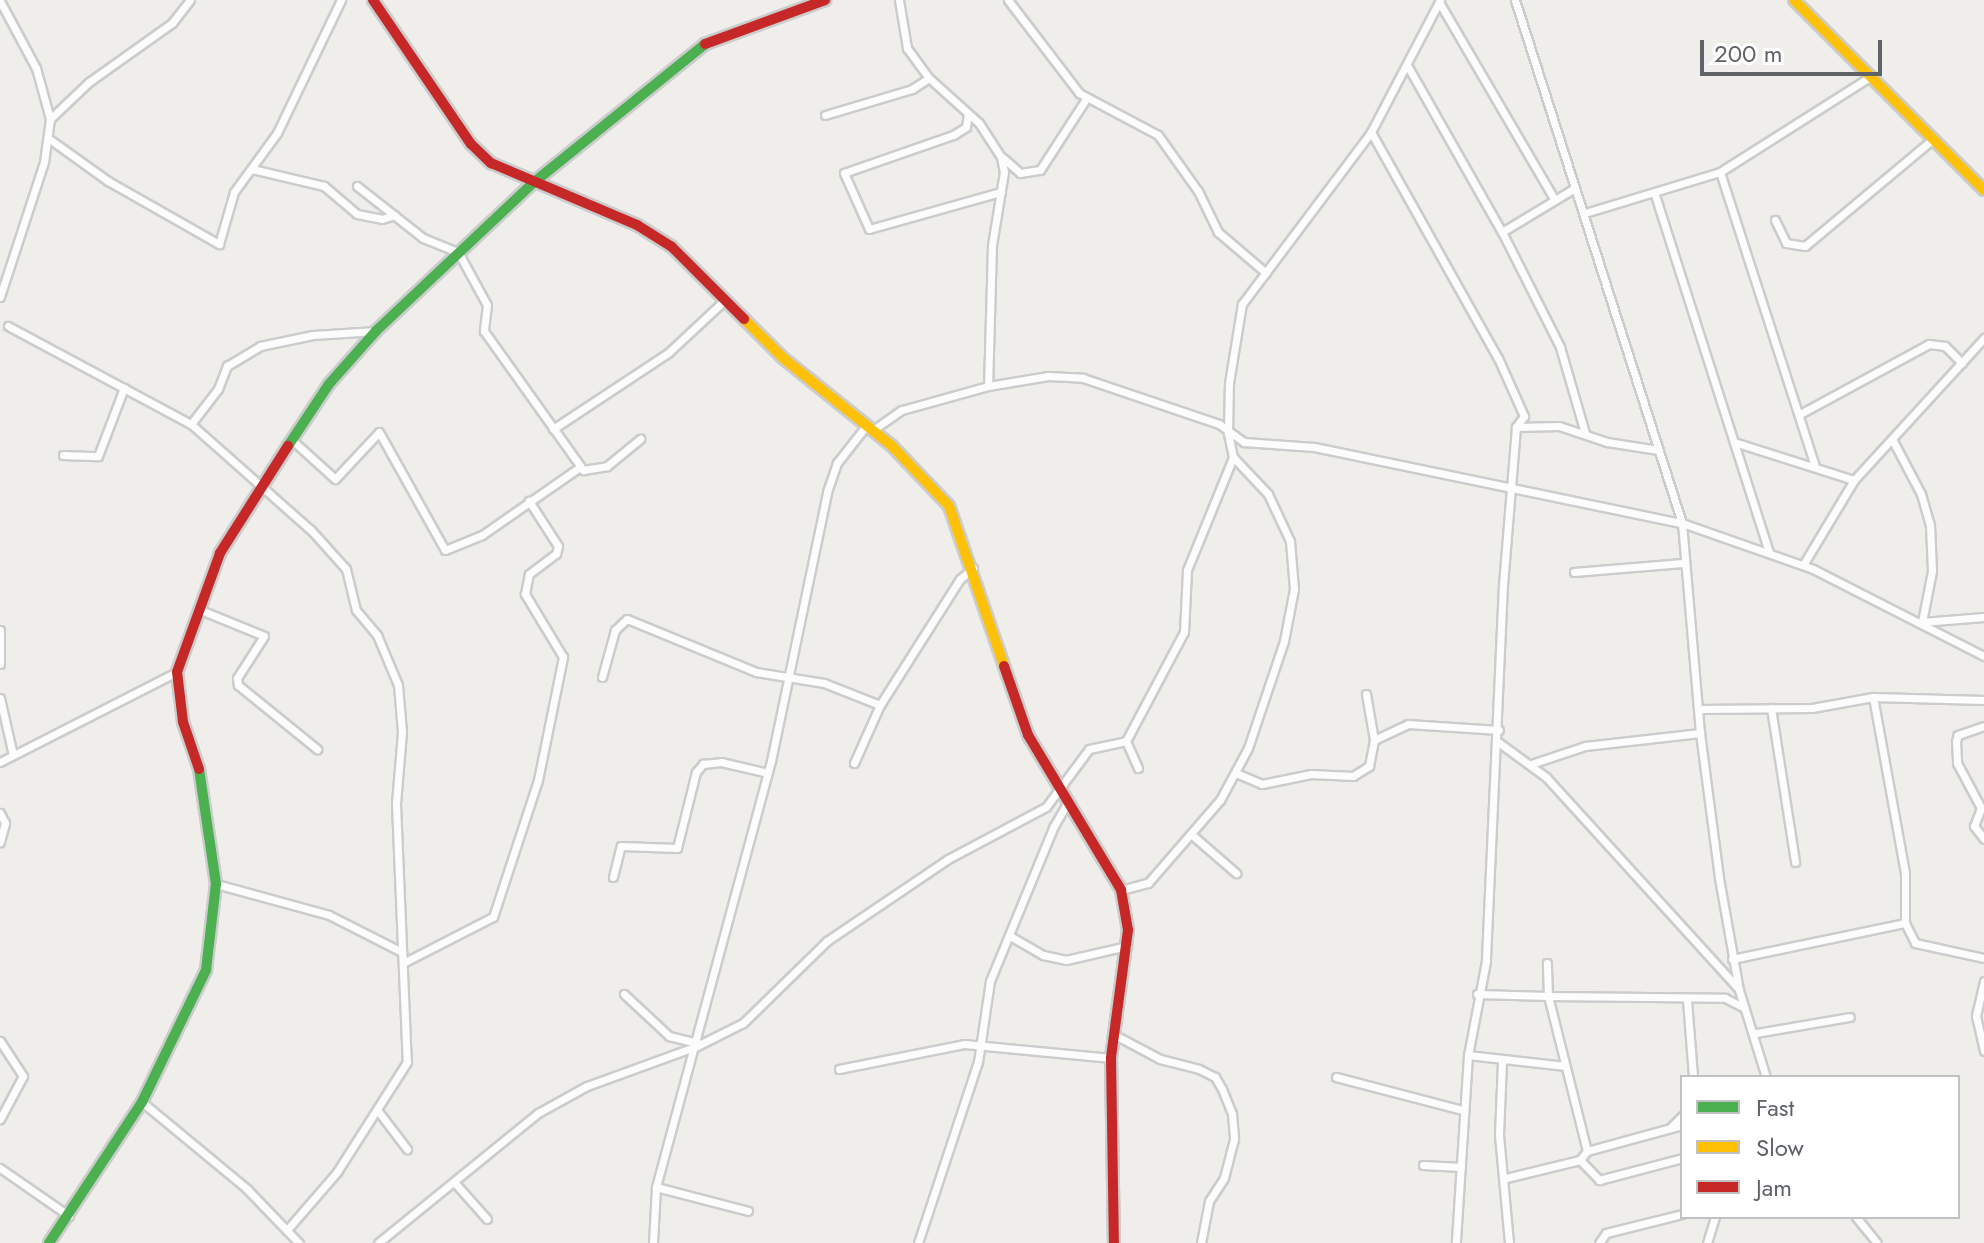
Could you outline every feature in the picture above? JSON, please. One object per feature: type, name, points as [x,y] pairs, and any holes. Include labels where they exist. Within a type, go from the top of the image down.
[{"type":"street","points":[[50,119],[89,82],[172,23],[190,0]]},
{"type":"street","points":[[48,138],[108,181],[219,244],[234,192],[277,133],[341,0]]},
{"type":"street","points":[[373,0],[471,144],[507,174],[637,225],[672,247],[783,358],[869,428],[949,506],[973,568],[1017,707],[1068,802],[1121,890],[1127,946],[1111,1058],[1114,1243]]},
{"type":"street","points":[[49,1243],[142,1102],[206,970],[216,884],[202,776],[183,722],[177,672],[220,553],[260,488],[329,384],[376,331],[533,183],[700,46],[825,0]]},
{"type":"street","points":[[899,0],[901,33],[929,78],[968,114],[1001,157],[1020,173],[1040,170],[1086,99]]},
{"type":"street","points":[[1008,0],[1086,99],[1158,135],[1198,191],[1218,232],[1266,273]]},
{"type":"street","points":[[1515,0],[1682,523],[1683,563],[1700,733],[1732,959],[1739,990],[1756,1033],[1766,1075]]},
{"type":"street","points":[[1794,0],[1984,190]]},
{"type":"street","points":[[0,1],[36,68],[50,119],[48,138],[0,297]]},
{"type":"street","points":[[1439,1],[1554,199]]},
{"type":"street","points":[[1121,890],[1148,883],[1191,834],[1236,773],[1278,663],[1294,579],[1292,552],[1279,512],[1263,487],[1233,457],[1228,433],[1229,383],[1242,304],[1371,132],[1439,1]]},
{"type":"street","points":[[1407,65],[1502,232],[1560,347],[1585,433]]},
{"type":"street","points":[[1585,213],[1655,195],[1720,172],[1871,76]]},
{"type":"street","points":[[825,115],[912,89],[929,78]]},
{"type":"street","points":[[968,114],[966,127],[953,135],[844,173],[869,229],[1001,192]]},
{"type":"street","points":[[1371,132],[1515,392],[1524,416],[1516,427],[1503,584],[1499,730],[1486,961],[1477,994],[1468,1055],[1456,1243]]},
{"type":"street","points":[[1775,220],[1786,243],[1805,246],[1934,138]]},
{"type":"street","points":[[988,386],[992,245],[1001,192],[1001,157]]},
{"type":"street","points":[[252,169],[324,186],[357,214],[382,219],[394,215]]},
{"type":"street","points":[[1720,172],[1815,466]]},
{"type":"street","points":[[357,186],[423,238],[458,252],[487,305],[484,331],[580,467],[588,472],[607,466],[640,439]]},
{"type":"street","points":[[1502,232],[1575,188]]},
{"type":"street","points":[[1655,195],[1769,552]]},
{"type":"street","points":[[553,429],[668,353],[726,299]]},
{"type":"street","points":[[8,326],[191,424],[311,530],[346,569],[356,610],[377,635],[398,685],[407,1062],[337,1172],[287,1230]]},
{"type":"street","points":[[191,424],[218,389],[227,366],[260,346],[313,335],[376,331]]},
{"type":"street","points":[[1803,565],[1854,480],[1984,338]]},
{"type":"street","points":[[1800,414],[1929,344],[1945,346],[1962,363]]},
{"type":"street","points":[[653,1243],[656,1187],[698,1045],[768,773],[827,492],[837,463],[869,428],[902,410],[988,386],[1048,376],[1083,378],[1219,424],[1244,442],[1314,447],[1513,486],[1584,507],[1682,523],[1803,565],[1922,622],[1984,656]]},
{"type":"street","points":[[63,455],[98,456],[124,388]]},
{"type":"street","points":[[1516,427],[1559,426],[1658,450]]},
{"type":"street","points":[[292,440],[335,479],[379,432],[445,550],[482,535],[580,467]]},
{"type":"street","points":[[1892,439],[1921,494],[1930,525],[1932,571],[1922,622]]},
{"type":"street","points":[[1734,442],[1854,480]]},
{"type":"street","points":[[378,1243],[538,1113],[587,1086],[698,1045],[743,1023],[827,941],[948,859],[1000,828],[1029,818],[1061,789],[1089,749],[1126,741],[1184,632],[1187,570],[1233,457]]},
{"type":"street","points":[[403,963],[493,917],[538,780],[563,657],[525,594],[529,574],[556,554],[558,546],[529,501]]},
{"type":"street","points":[[1574,572],[1683,563]]},
{"type":"street","points":[[854,763],[880,705],[960,579],[973,568]]},
{"type":"street","points":[[198,609],[264,636],[237,678],[238,685],[317,749]]},
{"type":"street","points":[[1922,622],[1984,617]]},
{"type":"street","points":[[602,677],[615,630],[627,619],[756,672],[824,683],[880,705]]},
{"type":"street","points":[[0,630],[0,664]]},
{"type":"street","points":[[0,762],[177,672]]},
{"type":"street","points":[[1236,773],[1262,784],[1300,775],[1361,774],[1369,766],[1374,740],[1366,694]]},
{"type":"street","points":[[1699,709],[1771,708],[1873,697],[1984,700]]},
{"type":"street","points":[[1873,697],[1905,873],[1905,923],[1915,943],[1984,958]]},
{"type":"street","points":[[0,698],[13,755]]},
{"type":"street","points":[[1771,708],[1795,862]]},
{"type":"street","points":[[1374,740],[1408,724],[1499,730]]},
{"type":"street","points":[[1984,726],[1958,735],[1956,741],[1957,763],[1981,808],[1974,826],[1984,839]]},
{"type":"street","points":[[1531,764],[1585,746],[1700,733]]},
{"type":"street","points":[[1126,741],[1138,768]]},
{"type":"street","points":[[1498,742],[1531,764],[1739,990]]},
{"type":"street","points":[[613,877],[621,846],[677,848],[703,764],[721,762],[768,773]]},
{"type":"street","points":[[918,1243],[981,1043],[990,981],[1068,802]]},
{"type":"street","points":[[0,813],[5,823],[0,842]]},
{"type":"street","points":[[1191,834],[1236,873]]},
{"type":"street","points":[[216,884],[329,915],[402,952]]},
{"type":"street","points":[[1732,959],[1905,923]]},
{"type":"street","points":[[1010,936],[1043,955],[1066,960],[1127,946]]},
{"type":"street","points":[[1547,963],[1548,996],[1587,1151]]},
{"type":"street","points":[[1984,981],[1976,1016],[1984,1051]]},
{"type":"street","points":[[624,994],[669,1036],[698,1045]]},
{"type":"street","points":[[1477,994],[1687,1000],[1725,998],[1745,1008]]},
{"type":"street","points":[[1687,1000],[1693,1075]]},
{"type":"street","points":[[1756,1033],[1850,1017]]},
{"type":"street","points":[[1113,1034],[1160,1059],[1199,1069],[1215,1077],[1222,1089],[1234,1139],[1224,1178],[1209,1201],[1201,1243]]},
{"type":"street","points":[[0,1041],[23,1076],[0,1119]]},
{"type":"street","points":[[839,1069],[932,1047],[981,1043],[1111,1058]]},
{"type":"street","points":[[1468,1055],[1502,1062],[1565,1066]]},
{"type":"street","points":[[1502,1062],[1499,1135],[1506,1178],[1509,1243]]},
{"type":"street","points":[[1336,1077],[1463,1110]]},
{"type":"street","points":[[142,1102],[299,1243]]},
{"type":"street","points":[[378,1111],[407,1149]]},
{"type":"street","points":[[1670,1129],[1680,1118]]},
{"type":"street","points":[[1506,1178],[1580,1160],[1587,1151],[1680,1126]]},
{"type":"street","points":[[1580,1160],[1599,1180],[1680,1159]]},
{"type":"street","points":[[1423,1165],[1461,1167]]},
{"type":"street","points":[[0,1168],[69,1216]]},
{"type":"street","points":[[455,1183],[487,1219]]},
{"type":"street","points":[[656,1187],[748,1211]]},
{"type":"street","points":[[1599,1243],[1606,1233],[1680,1214]]},
{"type":"street","points":[[1707,1243],[1713,1219]]},
{"type":"street","points":[[1858,1219],[1877,1243]]},
{"type":"traffic: fast","points":[[288,446],[329,384],[376,331],[533,183],[705,44]]},
{"type":"traffic: fast","points":[[49,1243],[142,1102],[206,970],[216,884],[199,769]]},
{"type":"traffic: slow","points":[[1794,0],[1984,190]]},
{"type":"traffic: slow","points":[[744,319],[783,358],[891,445],[949,506],[1004,666]]},
{"type":"traffic: jam","points":[[373,0],[471,144],[491,163],[637,225],[672,247],[744,319]]},
{"type":"traffic: jam","points":[[705,44],[825,0]]},
{"type":"traffic: jam","points":[[199,769],[183,722],[177,672],[220,553],[288,446]]},
{"type":"traffic: jam","points":[[1004,666],[1028,735],[1121,890],[1128,930],[1111,1058],[1114,1243]]}]
